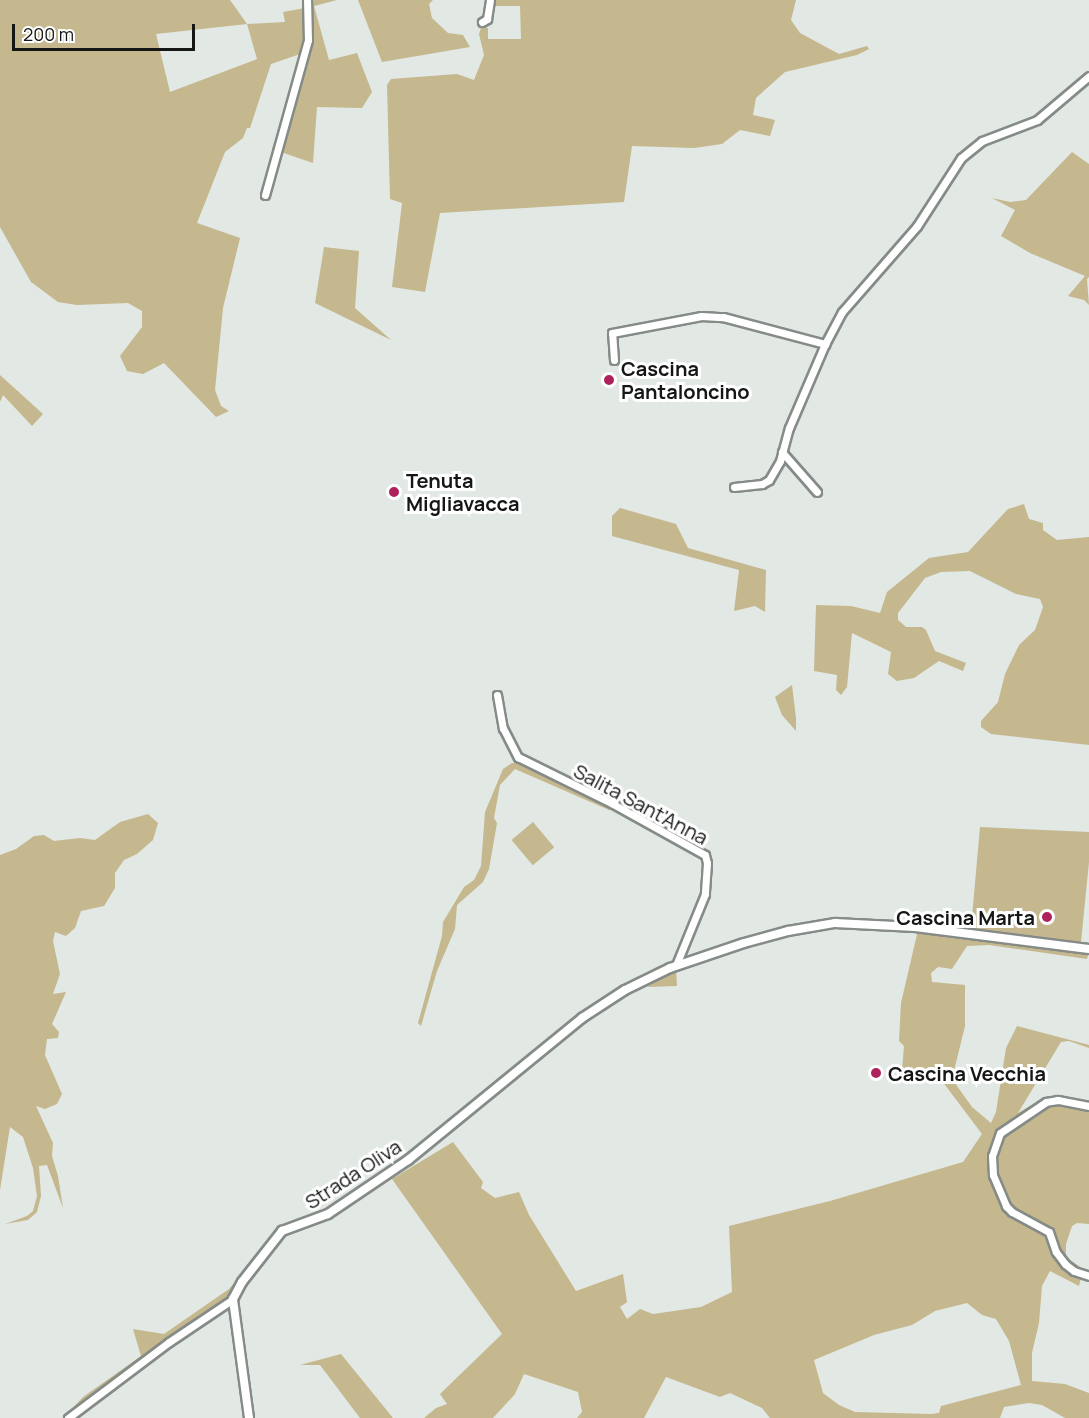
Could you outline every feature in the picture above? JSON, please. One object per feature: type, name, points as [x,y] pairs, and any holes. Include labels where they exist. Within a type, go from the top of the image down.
[{"type":"street","points":[[265,195],[306,49],[307,0]]},
{"type":"street","points":[[482,22],[487,19],[490,0]]},
{"type":"street","points":[[734,487],[762,484],[769,480],[825,344],[849,302],[917,226],[961,158],[982,141],[1037,120],[1089,76]]},
{"type":"street","points":[[614,360],[612,333],[701,316],[723,317],[825,344]]},
{"type":"street","points":[[782,452],[817,492]]},
{"type":"street","name":"Salita Sant'Anna","points":[[497,695],[503,728],[518,757],[613,804],[705,855],[707,876],[702,902],[673,967]]},
{"type":"street","points":[[673,967],[783,932],[850,923],[915,927],[1089,949]]},
{"type":"street","name":"Strada Oliva","points":[[68,1418],[169,1342],[233,1299],[282,1230],[328,1214],[408,1160],[582,1018],[625,990],[673,967]]},
{"type":"street","points":[[1089,1106],[1058,1100],[1039,1106],[1000,1133],[992,1156],[993,1174],[1006,1206],[1012,1212],[1049,1232],[1056,1252],[1065,1264],[1074,1271],[1089,1276]]},
{"type":"street","points":[[233,1299],[249,1418]]},
{"type":"shaded area","points":[[0,0],[230,0],[247,24],[285,22],[283,12],[310,7],[308,0],[337,0],[314,6],[329,60],[357,53],[372,92],[362,108],[317,107],[313,163],[272,149],[303,53],[271,64],[250,128],[247,128],[243,138],[225,152],[197,223],[240,238],[223,308],[215,390],[221,406],[229,411],[216,417],[164,363],[143,374],[127,371],[120,356],[142,327],[142,311],[128,303],[77,305],[58,302],[31,282],[0,227]],"holes":[[[247,24],[257,59],[170,92],[156,34]]]},
{"type":"shaded area","points":[[358,0],[433,0],[429,4],[432,18],[448,33],[463,35],[470,47],[382,62]]},
{"type":"shaded area","points":[[489,0],[796,0],[791,20],[800,33],[839,54],[867,46],[869,49],[857,55],[785,72],[756,98],[753,115],[775,120],[770,136],[740,130],[722,144],[694,148],[632,146],[624,202],[440,213],[425,292],[392,287],[402,203],[390,199],[387,85],[391,79],[457,74],[474,80],[484,55],[479,34],[481,28],[488,28],[488,39],[521,39],[520,6],[492,6]]},
{"type":"shaded area","points":[[1072,152],[1089,164],[1089,277],[1087,279],[1089,305],[1084,300],[1068,296],[1085,276],[1030,253],[1001,236],[1015,210],[992,198],[1010,202],[1026,200]]},
{"type":"shaded area","points":[[324,247],[359,251],[355,308],[391,340],[315,303]]},
{"type":"shaded area","points":[[0,375],[43,414],[32,426],[3,395],[0,402]]},
{"type":"shaded area","points":[[1024,504],[1029,519],[1043,523],[1043,530],[1057,540],[1089,537],[1089,745],[991,734],[981,727],[981,721],[998,702],[1005,674],[1019,645],[1035,630],[1043,607],[1040,599],[1016,594],[970,571],[941,572],[925,578],[898,613],[898,620],[906,627],[922,627],[926,630],[935,651],[966,663],[963,671],[939,661],[914,678],[897,681],[888,674],[891,652],[852,633],[847,687],[841,695],[836,690],[837,675],[814,671],[816,605],[851,606],[880,613],[887,592],[929,558],[968,552],[1008,509]]},
{"type":"shaded area","points":[[620,508],[676,524],[688,548],[766,570],[765,612],[755,606],[734,611],[739,570],[612,536],[612,516]]},
{"type":"shaded area","points":[[792,685],[796,731],[782,715],[775,697]]},
{"type":"shaded area","points":[[512,763],[522,763],[614,810],[609,810],[515,769],[500,785],[494,818],[497,823],[489,869],[483,882],[457,905],[455,929],[437,971],[421,1026],[418,1023],[442,936],[443,922],[464,887],[474,880],[481,866],[485,812],[503,769]]},
{"type":"shaded area","points":[[148,814],[158,823],[153,840],[137,854],[124,860],[115,873],[115,888],[104,906],[81,911],[75,928],[66,936],[55,932],[53,941],[60,974],[53,994],[66,992],[52,1024],[59,1032],[58,1038],[47,1039],[45,1055],[62,1094],[57,1104],[45,1109],[36,1106],[53,1143],[52,1156],[63,1208],[47,1165],[39,1166],[41,1196],[37,1212],[28,1220],[5,1224],[27,1216],[33,1211],[37,1196],[33,1168],[23,1137],[10,1127],[0,1190],[0,855],[16,849],[34,836],[44,835],[54,841],[80,838],[95,840],[120,822]]},
{"type":"shaded area","points":[[533,822],[554,847],[533,865],[512,840]]},
{"type":"shaded area","points":[[980,827],[1089,832],[1089,862],[1081,942],[971,928]]},
{"type":"shaded area","points":[[918,930],[1089,951],[1087,959],[989,945],[967,946],[952,969],[938,967],[931,973],[932,982],[965,985],[965,1026],[952,1079],[972,1107],[991,1123],[996,1112],[1006,1048],[1017,1026],[1089,1045],[1089,1048],[1069,1041],[1061,1042],[1018,1113],[1047,1096],[1089,1103],[1089,1224],[1077,1223],[1072,1226],[1066,1244],[1066,1257],[1083,1269],[1079,1286],[1050,1271],[1042,1286],[1039,1323],[1032,1353],[1032,1381],[1065,1384],[1089,1393],[1089,1418],[1065,1418],[1042,1405],[1029,1403],[1004,1407],[1000,1418],[770,1418],[762,1408],[730,1393],[720,1397],[666,1377],[644,1418],[577,1418],[582,1412],[578,1392],[524,1374],[515,1394],[493,1418],[424,1418],[436,1408],[447,1404],[440,1394],[502,1334],[392,1179],[453,1142],[483,1182],[481,1188],[495,1198],[519,1192],[529,1215],[576,1291],[623,1274],[627,1302],[620,1307],[627,1319],[640,1309],[653,1314],[701,1307],[732,1292],[729,1226],[830,1201],[963,1162],[982,1134],[933,1069],[902,1070],[904,1046],[899,1041],[901,1003]],"holes":[[[967,1303],[982,1315],[996,1319],[1009,1341],[1021,1385],[941,1406],[939,1413],[931,1414],[855,1412],[839,1405],[823,1393],[814,1360],[874,1335],[912,1325],[935,1311]]]},
{"type":"shaded area","points":[[676,969],[677,986],[647,987]]},
{"type":"shaded area","points":[[259,1254],[231,1296],[68,1413],[83,1397],[141,1356],[133,1329],[164,1334],[229,1289]]},
{"type":"shaded area","points":[[341,1354],[393,1418],[360,1418],[320,1365],[300,1365]]},
{"type":"place","name":"Cascina Pantaloncino","points":[[609,380]]},
{"type":"place","name":"Tenuta Migliavacca","points":[[394,492]]},
{"type":"place","name":"Cascina Marta","points":[[1047,917]]},
{"type":"place","name":"Cascina Vecchia","points":[[876,1073]]}]
